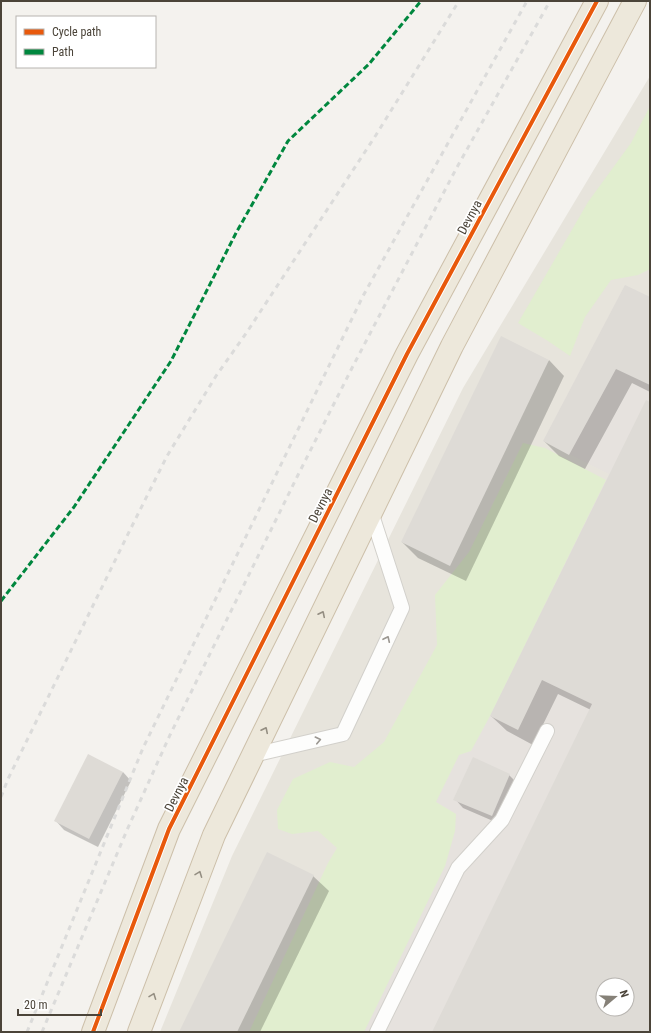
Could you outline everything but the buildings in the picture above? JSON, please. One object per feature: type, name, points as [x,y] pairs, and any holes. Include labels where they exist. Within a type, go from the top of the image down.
[{"type":"highway","name":"Devnya","points":[[93,1032],[169,829],[407,354],[597,1]]},
{"type":"highway","points":[[139,1032],[214,835],[452,346],[635,1]]},
{"type":"lane","points":[[253,755],[343,734],[402,608],[372,512]]},
{"type":"lane","points":[[377,1032],[458,868],[502,820],[547,731]]},
{"type":"shaded area","points":[[650,76],[650,1032],[160,1032],[232,856],[463,388]]},
{"type":"shaded area","points":[[625,285],[650,297],[650,1032],[364,1032],[445,866],[453,837],[456,814],[436,802],[459,755],[490,716],[609,474],[543,441]]},
{"type":"green space","points":[[650,106],[650,269],[638,275],[611,280],[585,317],[570,356],[518,323],[588,202],[631,143]]},
{"type":"green space","points":[[523,443],[545,448],[606,480],[490,716],[471,751],[459,755],[436,802],[456,814],[455,831],[445,866],[364,1032],[249,1032],[328,863],[337,848],[318,831],[292,834],[278,829],[277,810],[293,779],[330,762],[354,767],[384,742],[437,645],[435,595],[469,552]]},
{"type":"railway","points":[[1,797],[8,779],[167,456],[216,376],[247,332],[376,135],[459,1]]},
{"type":"railway","points":[[27,1032],[143,748],[363,296],[527,1]]},
{"type":"railway","points":[[42,1032],[127,830],[170,735],[298,475],[456,169],[550,1]]},
{"type":"marked path","points":[[1,601],[74,507],[171,361],[236,233],[288,141],[369,64],[421,1]]},
{"type":"cycle path","points":[[93,1032],[169,829],[407,354],[597,1]]}]
